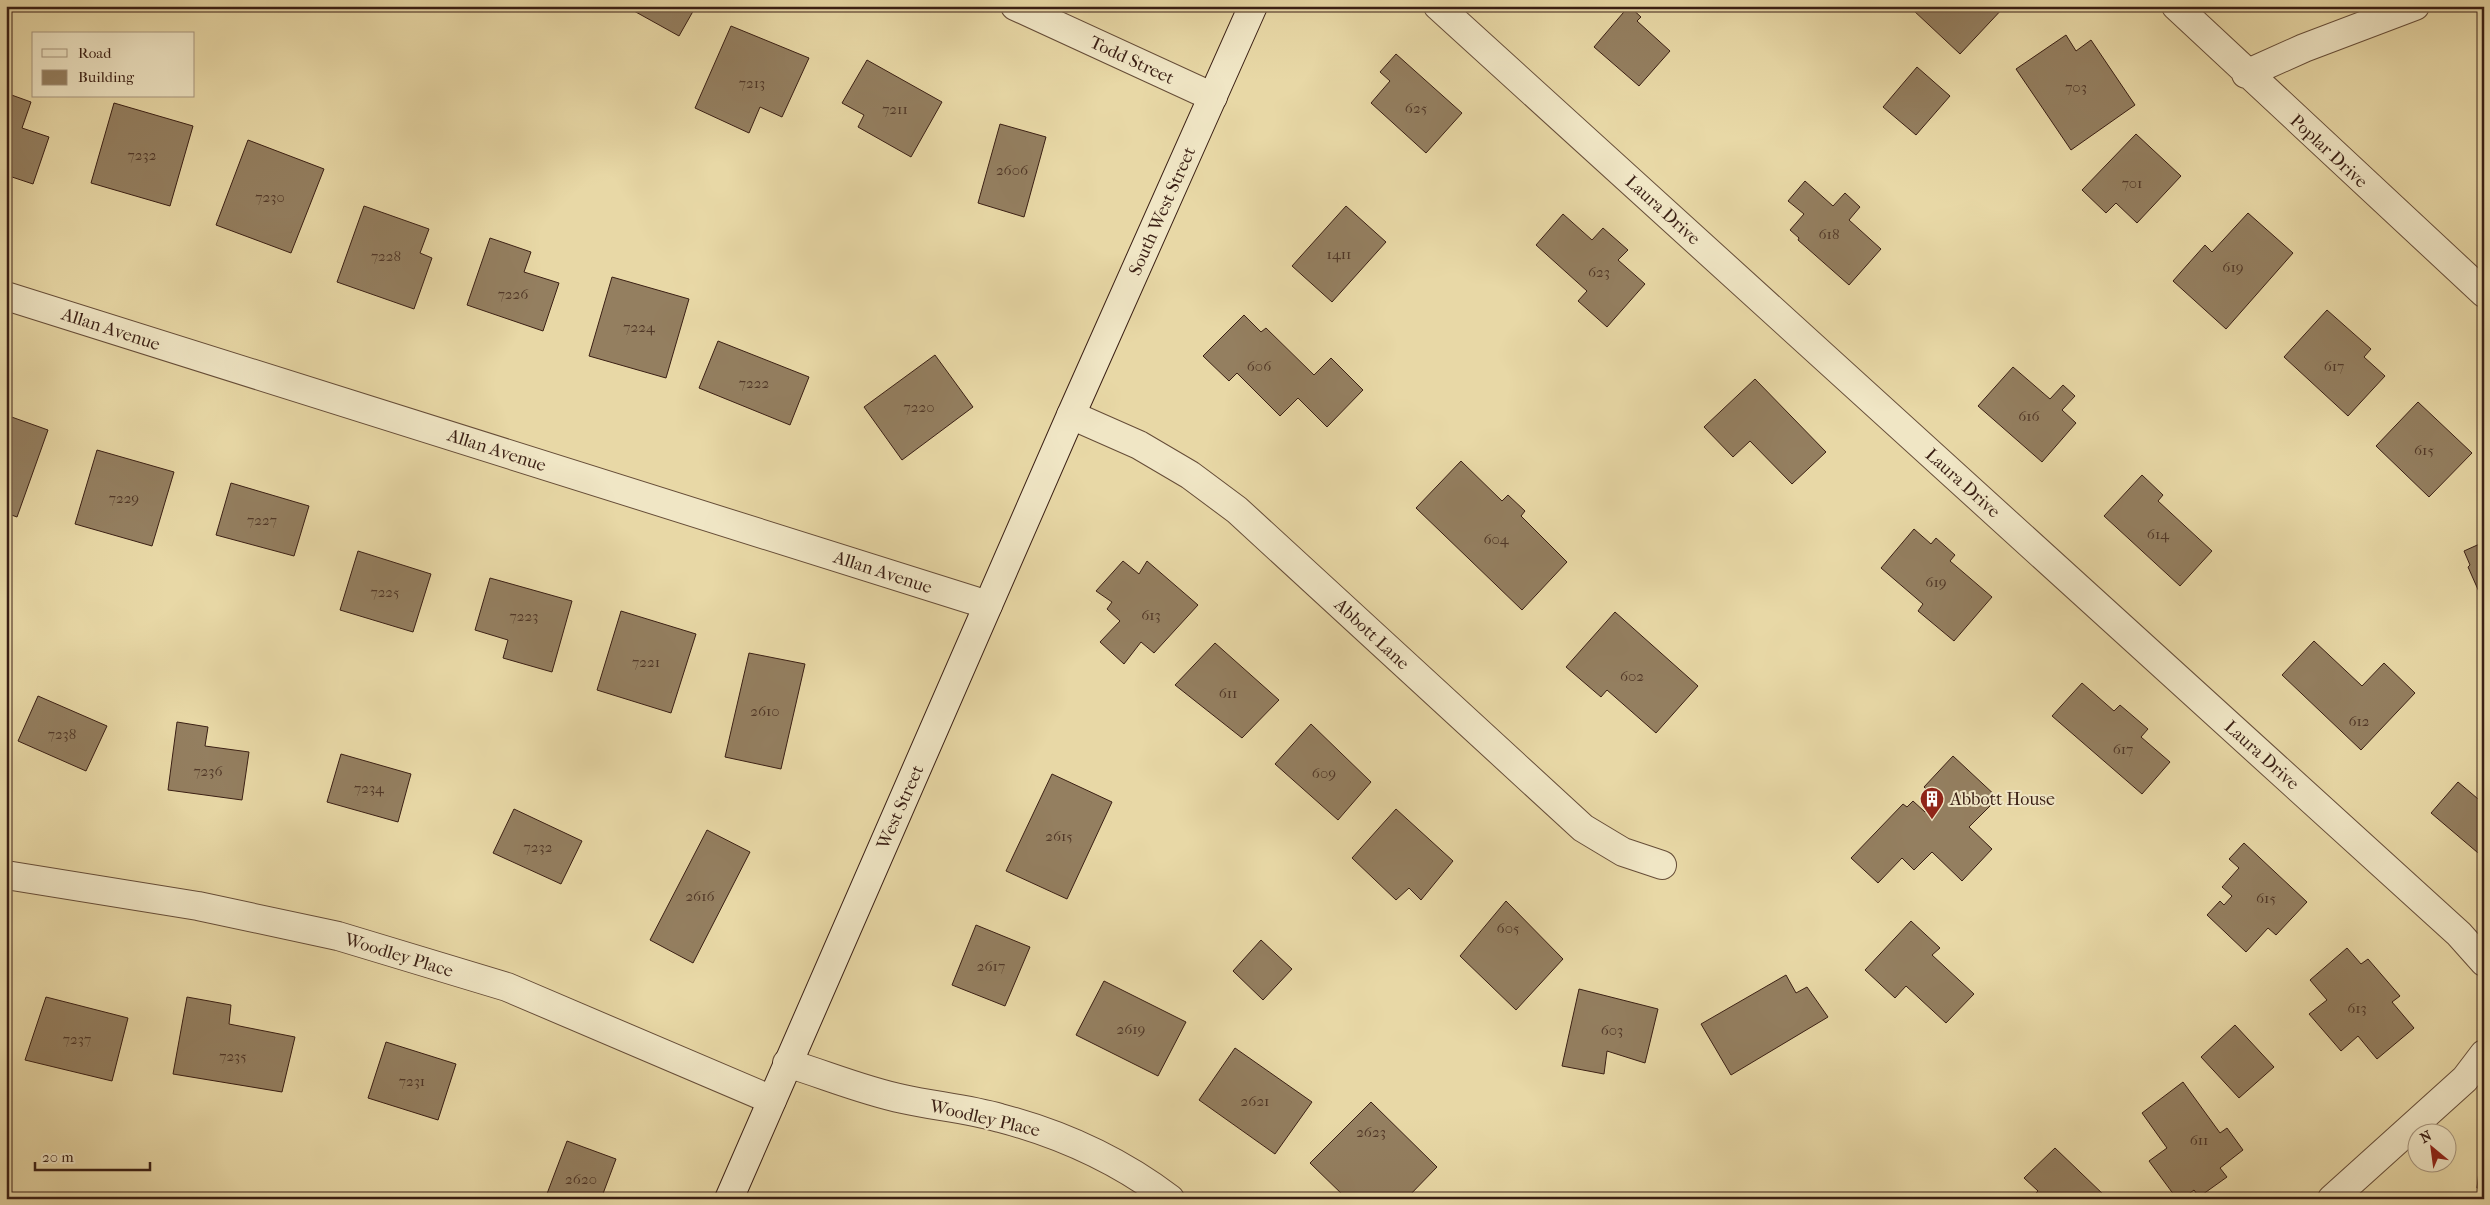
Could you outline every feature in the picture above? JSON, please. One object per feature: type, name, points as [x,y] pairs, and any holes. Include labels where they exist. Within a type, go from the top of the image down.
[{"type":"street","name":"Todd Street","points":[[1015,6],[1213,97]]},
{"type":"street","name":"South West Street","points":[[1071,416],[1253,6]]},
{"type":"street","name":"Laura Drive","points":[[1438,6],[2459,934],[2484,962]]},
{"type":"street","name":"Poplar Drive","points":[[2176,6],[2246,74],[2484,293]]},
{"type":"street","points":[[2246,74],[2304,48],[2415,6]]},
{"type":"street","name":"Allan Avenue","points":[[6,296],[988,605]]},
{"type":"street","name":"West Street","points":[[729,1199],[1071,416]]},
{"type":"street","name":"Abbott Lane","points":[[1071,416],[1139,445],[1190,475],[1237,510],[1583,828],[1623,852],[1662,865]]},
{"type":"street","name":"Woodley Place","points":[[6,876],[198,906],[338,936],[507,988],[772,1100]]},
{"type":"street","points":[[2332,1199],[2465,1079],[2484,1054]]},
{"type":"street","name":"Woodley Place","points":[[787,1063],[901,1099],[999,1117],[1039,1129],[1110,1160],[1146,1180],[1170,1199]]},
{"type":"building","points":[[625,6],[696,6],[679,36]]},
{"type":"building","points":[[1629,6],[1641,17],[1637,21],[1670,51],[1639,86],[1594,47]]},
{"type":"building","points":[[1916,6],[2005,6],[1960,54],[1913,10]]},
{"type":"building","points":[[731,26],[809,58],[782,117],[760,107],[749,133],[695,108]]},
{"type":"building","points":[[2066,35],[2076,51],[2091,40],[2135,105],[2071,150],[2016,69]]},
{"type":"building","points":[[1396,54],[1462,113],[1426,153],[1371,103],[1390,81],[1380,72]]},
{"type":"building","points":[[867,60],[942,102],[911,157],[858,127],[864,115],[842,103]]},
{"type":"building","points":[[1917,67],[1950,96],[1916,135],[1883,107]]},
{"type":"building","points":[[6,93],[31,102],[22,128],[49,137],[33,184],[6,175]]},
{"type":"building","points":[[114,103],[193,126],[170,206],[91,183]]},
{"type":"building","points":[[1000,124],[1046,137],[1024,217],[978,203]]},
{"type":"building","points":[[2136,134],[2181,176],[2137,223],[2116,203],[2106,213],[2082,190]]},
{"type":"building","points":[[248,140],[324,169],[291,253],[216,225]]},
{"type":"building","points":[[1805,181],[1833,206],[1845,193],[1860,207],[1849,220],[1881,249],[1849,285],[1798,240],[1799,238],[1790,230],[1804,214],[1788,201]]},
{"type":"building","points":[[364,206],[429,229],[420,253],[432,258],[414,309],[337,282]]},
{"type":"building","points":[[1346,206],[1386,242],[1332,302],[1292,266]]},
{"type":"building","points":[[2248,213],[2293,253],[2226,329],[2173,281],[2205,245],[2212,252]]},
{"type":"building","points":[[1563,214],[1592,240],[1603,228],[1628,250],[1618,260],[1645,284],[1607,327],[1578,301],[1587,291],[1536,245]]},
{"type":"building","points":[[490,238],[531,252],[524,272],[559,283],[543,331],[467,305]]},
{"type":"building","points":[[612,277],[689,299],[666,378],[589,356]]},
{"type":"building","points":[[2327,310],[2371,349],[2364,357],[2385,376],[2348,416],[2284,357]]},
{"type":"building","points":[[1244,315],[1261,332],[1266,328],[1314,375],[1331,358],[1363,390],[1327,427],[1298,398],[1280,416],[1237,373],[1229,381],[1203,356]]},
{"type":"building","points":[[718,341],[809,377],[790,425],[699,388]]},
{"type":"building","points":[[935,355],[973,407],[902,460],[864,407]]},
{"type":"building","points":[[2013,367],[2050,399],[2063,385],[2075,396],[2062,410],[2076,423],[2042,462],[1978,406]]},
{"type":"building","points":[[1755,379],[1826,452],[1792,484],[1750,441],[1733,457],[1704,427]]},
{"type":"building","points":[[2418,402],[2472,453],[2429,497],[2376,446]]},
{"type":"building","points":[[6,415],[48,430],[17,517],[6,513]]},
{"type":"building","points":[[97,450],[174,472],[152,546],[75,524]]},
{"type":"building","points":[[1461,461],[1502,501],[1508,495],[1525,511],[1521,516],[1567,562],[1522,610],[1416,508]]},
{"type":"building","points":[[2142,475],[2163,495],[2158,501],[2212,551],[2180,586],[2104,516]]},
{"type":"building","points":[[231,483],[309,506],[294,556],[216,535]]},
{"type":"building","points":[[1914,529],[1931,544],[1936,538],[1955,555],[1950,561],[1992,597],[1954,641],[1918,611],[1923,604],[1881,568]]},
{"type":"building","points":[[2484,542],[2484,603],[2468,567],[2470,565],[2464,551]]},
{"type":"building","points":[[358,551],[431,574],[413,632],[340,610]]},
{"type":"building","points":[[1123,561],[1139,574],[1147,561],[1198,605],[1154,653],[1141,642],[1124,664],[1100,642],[1120,621],[1107,609],[1112,602],[1096,591]]},
{"type":"building","points":[[490,578],[572,601],[552,672],[503,658],[508,640],[475,630]]},
{"type":"building","points":[[621,611],[696,634],[671,713],[597,690]]},
{"type":"building","points":[[1615,612],[1698,686],[1656,733],[1607,690],[1601,697],[1566,667]]},
{"type":"building","points":[[2314,641],[2362,686],[2384,663],[2415,693],[2361,750],[2282,675]]},
{"type":"building","points":[[1215,643],[1279,700],[1242,738],[1175,685]]},
{"type":"building","points":[[749,653],[805,664],[781,769],[725,757]]},
{"type":"building","points":[[2082,683],[2114,711],[2120,705],[2148,729],[2141,737],[2170,762],[2142,794],[2052,716]]},
{"type":"building","points":[[38,696],[107,726],[86,771],[18,741]]},
{"type":"building","points":[[177,722],[208,727],[205,746],[249,752],[242,800],[168,790]]},
{"type":"building","points":[[1311,724],[1371,782],[1338,820],[1275,764]]},
{"type":"building","points":[[341,754],[411,774],[398,822],[327,802]]},
{"type":"building","name":"Abbott House","points":[[1953,756],[1998,798],[1969,827],[1992,849],[1962,881],[1932,852],[1914,870],[1902,858],[1878,883],[1851,858],[1903,804],[1907,807],[1913,801],[1925,812],[1929,808],[1921,801],[1929,792],[1924,787]]},
{"type":"building","points":[[1052,774],[1112,802],[1067,899],[1006,871]]},
{"type":"building","points":[[2458,782],[2484,804],[2484,858],[2431,813]]},
{"type":"building","points":[[514,809],[582,841],[561,884],[493,853]]},
{"type":"building","points":[[1396,809],[1453,861],[1421,900],[1409,888],[1396,900],[1352,858]]},
{"type":"building","points":[[707,830],[750,852],[693,963],[650,940]]},
{"type":"building","points":[[2244,843],[2307,902],[2276,935],[2268,928],[2246,952],[2207,915],[2220,901],[2224,905],[2232,896],[2222,887],[2239,868],[2229,859]]},
{"type":"building","points":[[1506,901],[1563,959],[1516,1010],[1460,956]]},
{"type":"building","points":[[1911,921],[1940,948],[1932,955],[1974,994],[1946,1023],[1906,986],[1895,998],[1865,970]]},
{"type":"building","points":[[976,925],[1030,947],[1005,1006],[952,985]]},
{"type":"building","points":[[1261,940],[1292,969],[1263,1000],[1233,971]]},
{"type":"building","points":[[2347,948],[2361,964],[2368,959],[2400,996],[2392,1002],[2414,1028],[2377,1059],[2358,1036],[2341,1051],[2309,1014],[2327,1000],[2310,980]]},
{"type":"building","points":[[1786,975],[1796,993],[1807,987],[1828,1017],[1731,1075],[1701,1024]]},
{"type":"building","points":[[1104,981],[1186,1022],[1158,1076],[1076,1035]]},
{"type":"building","points":[[1579,989],[1658,1009],[1645,1063],[1607,1051],[1604,1074],[1562,1066]]},
{"type":"building","points":[[46,997],[128,1018],[112,1081],[25,1060]]},
{"type":"building","points":[[187,997],[231,1005],[229,1024],[295,1037],[282,1092],[173,1074]]},
{"type":"building","points":[[2235,1025],[2274,1067],[2239,1098],[2201,1057]]},
{"type":"building","points":[[386,1042],[456,1064],[438,1120],[368,1098]]},
{"type":"building","points":[[1235,1048],[1312,1102],[1275,1154],[1199,1100]]},
{"type":"building","points":[[2183,1082],[2220,1133],[2227,1128],[2243,1150],[2220,1168],[2227,1177],[2199,1197],[2194,1190],[2182,1199],[2177,1199],[2149,1161],[2167,1148],[2142,1113]]},
{"type":"building","points":[[1371,1102],[1437,1167],[1406,1199],[1347,1199],[1310,1163]]},
{"type":"building","points":[[567,1141],[616,1159],[601,1199],[545,1199]]},
{"type":"building","points":[[2055,1148],[2106,1197],[2030,1199],[2038,1191],[2024,1178]]},
{"type":"building","points":[[2479,1171],[2484,1171],[2484,1188],[2477,1188]]},
{"type":"place","name":"Abbott House","points":[[1932,820]]}]
